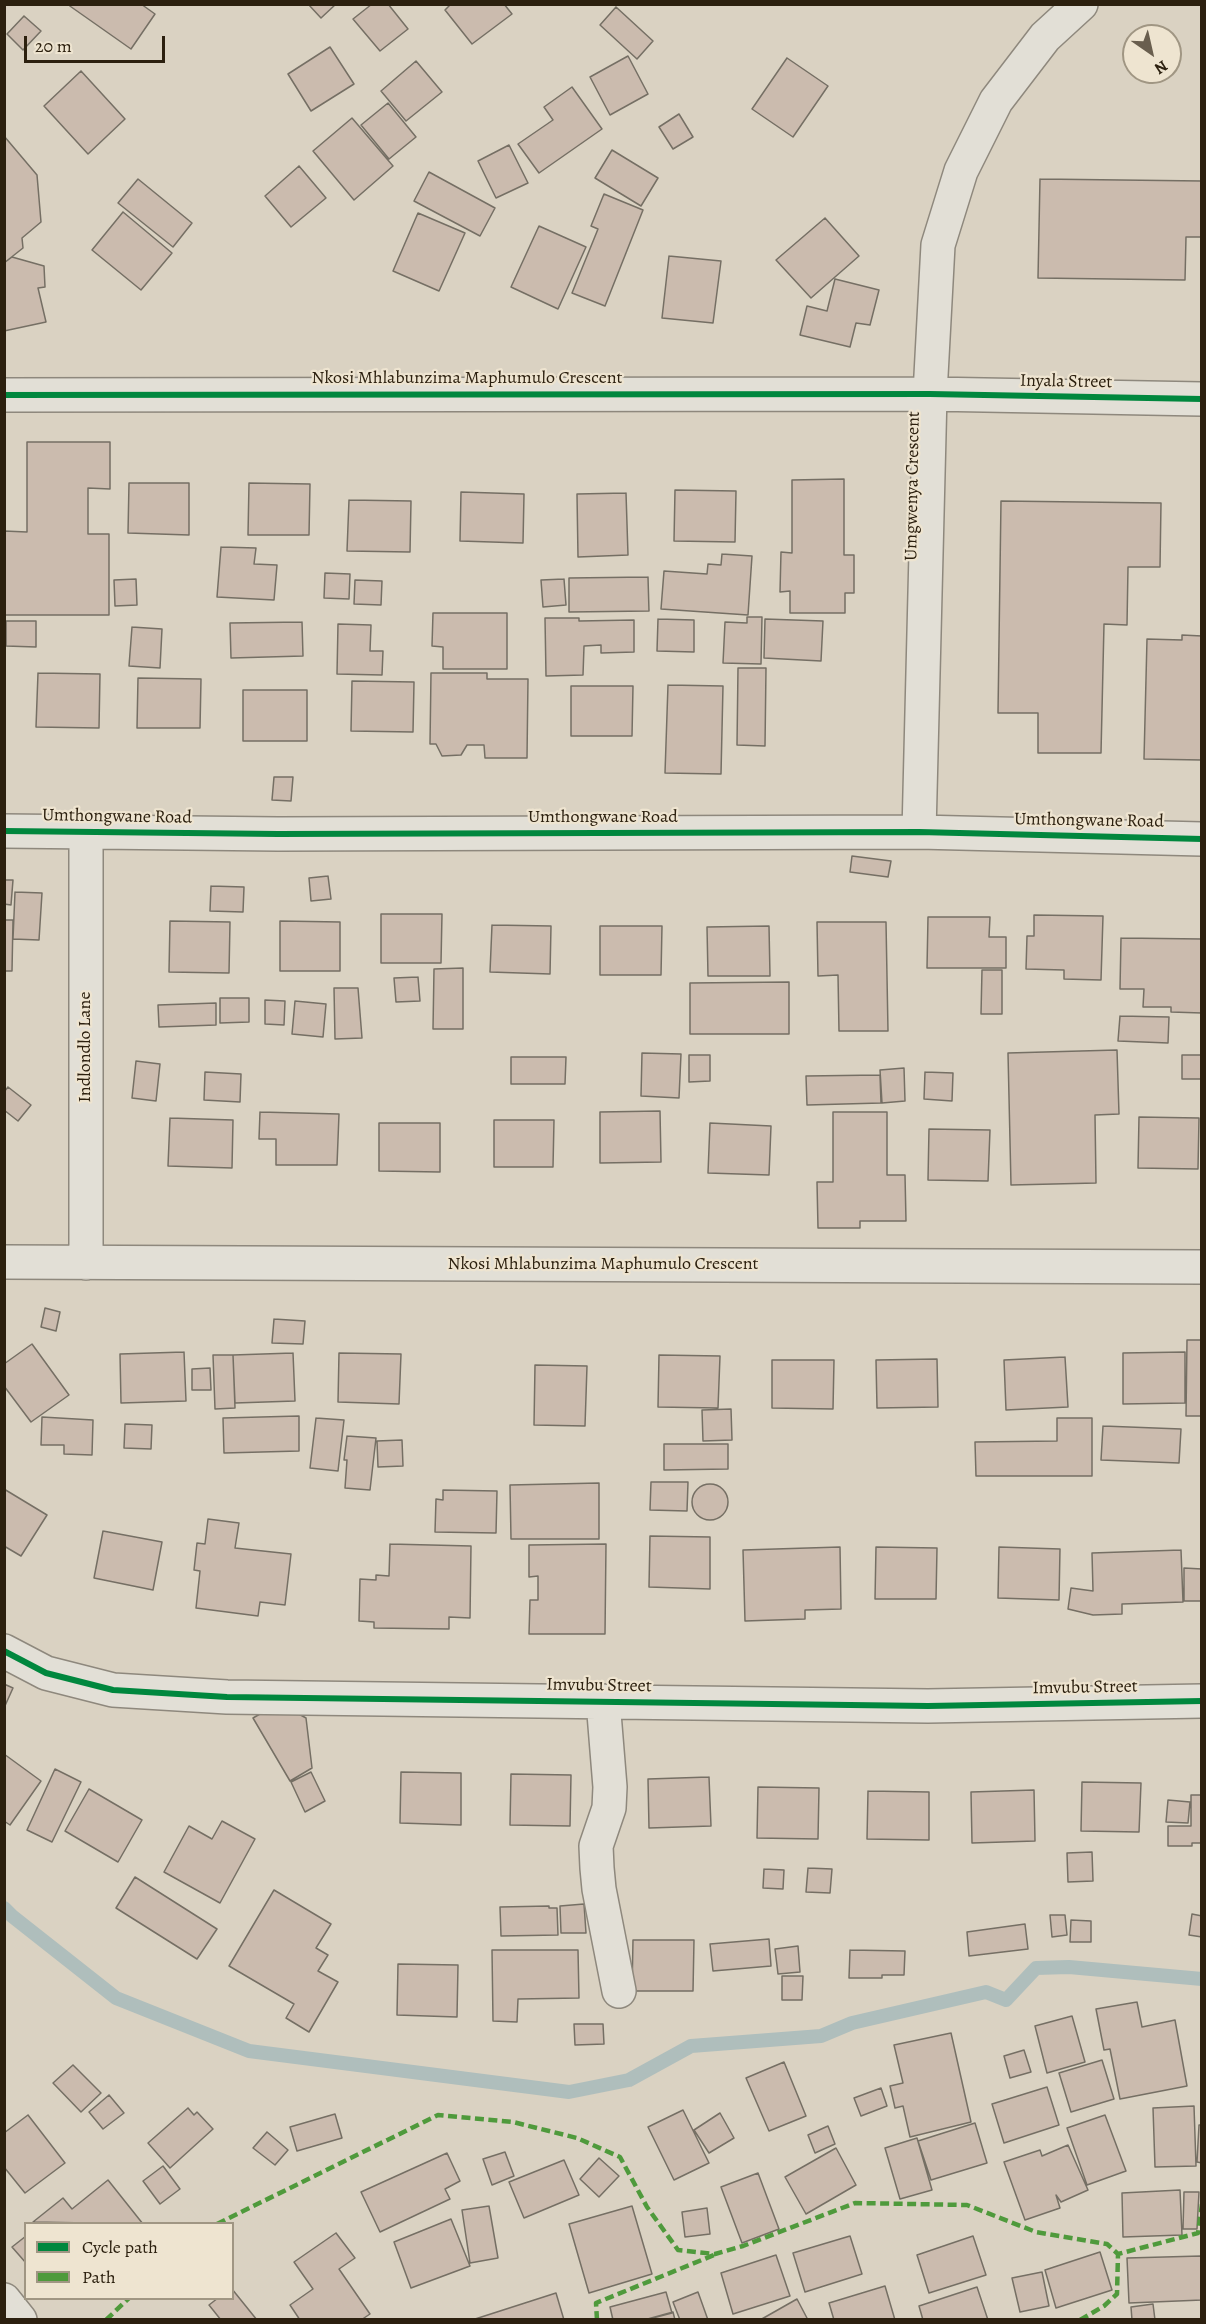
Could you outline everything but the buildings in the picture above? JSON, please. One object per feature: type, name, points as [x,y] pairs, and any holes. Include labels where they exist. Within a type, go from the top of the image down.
[{"type":"street","name":"Umgwenya Crescent","points":[[919,832],[930,394],[938,245],[961,171],[996,100],[1045,37],[1082,4]]},
{"type":"street","name":"Nkosi Mhlabunzima Maphumulo Crescent","points":[[4,394],[930,394]]},
{"type":"street","name":"Inyala Street","points":[[930,394],[1202,399]]},
{"type":"street","name":"Umthongwane Road","points":[[4,831],[278,834],[919,832],[1202,839]]},
{"type":"street","name":"Indlondlo Lane","points":[[86,832],[86,1263]]},
{"type":"street","name":"Nkosi Mhlabunzima Maphumulo Crescent","points":[[4,1262],[1202,1267]]},
{"type":"street","name":"Imvubu Street","points":[[4,1652],[46,1674],[113,1690],[226,1697],[928,1706],[1202,1701]]},
{"type":"street","points":[[603,1701],[610,1787],[609,1808],[596,1846],[597,1868],[619,1991]]},
{"type":"street","points":[[4,2300],[20,2319]]},
{"type":"waterway","points":[[4,1908],[116,1998],[249,2051],[569,2092],[629,2080],[691,2046],[821,2036],[852,2023],[986,1992],[1006,2000],[1036,1968],[1069,1967],[1202,1979]]},
{"type":"marked path","points":[[221,2222],[438,2115],[513,2122],[577,2138],[620,2157],[647,2207],[678,2250],[715,2254],[743,2246],[855,2203],[967,2205],[1036,2232],[1107,2244],[1118,2254]]},
{"type":"marked path","points":[[1080,2320],[1104,2306],[1117,2294],[1118,2254],[1198,2233],[1202,2204]]},
{"type":"marked path","points":[[597,2320],[596,2303],[714,2255]]},
{"type":"marked path","points":[[106,2320],[127,2300]]},
{"type":"cycle path","points":[[4,395],[930,394],[1202,399]]},
{"type":"cycle path","points":[[4,831],[278,834],[919,832],[1202,839]]},
{"type":"cycle path","points":[[4,1651],[46,1673],[113,1690],[227,1697],[928,1706],[1202,1701]]}]
